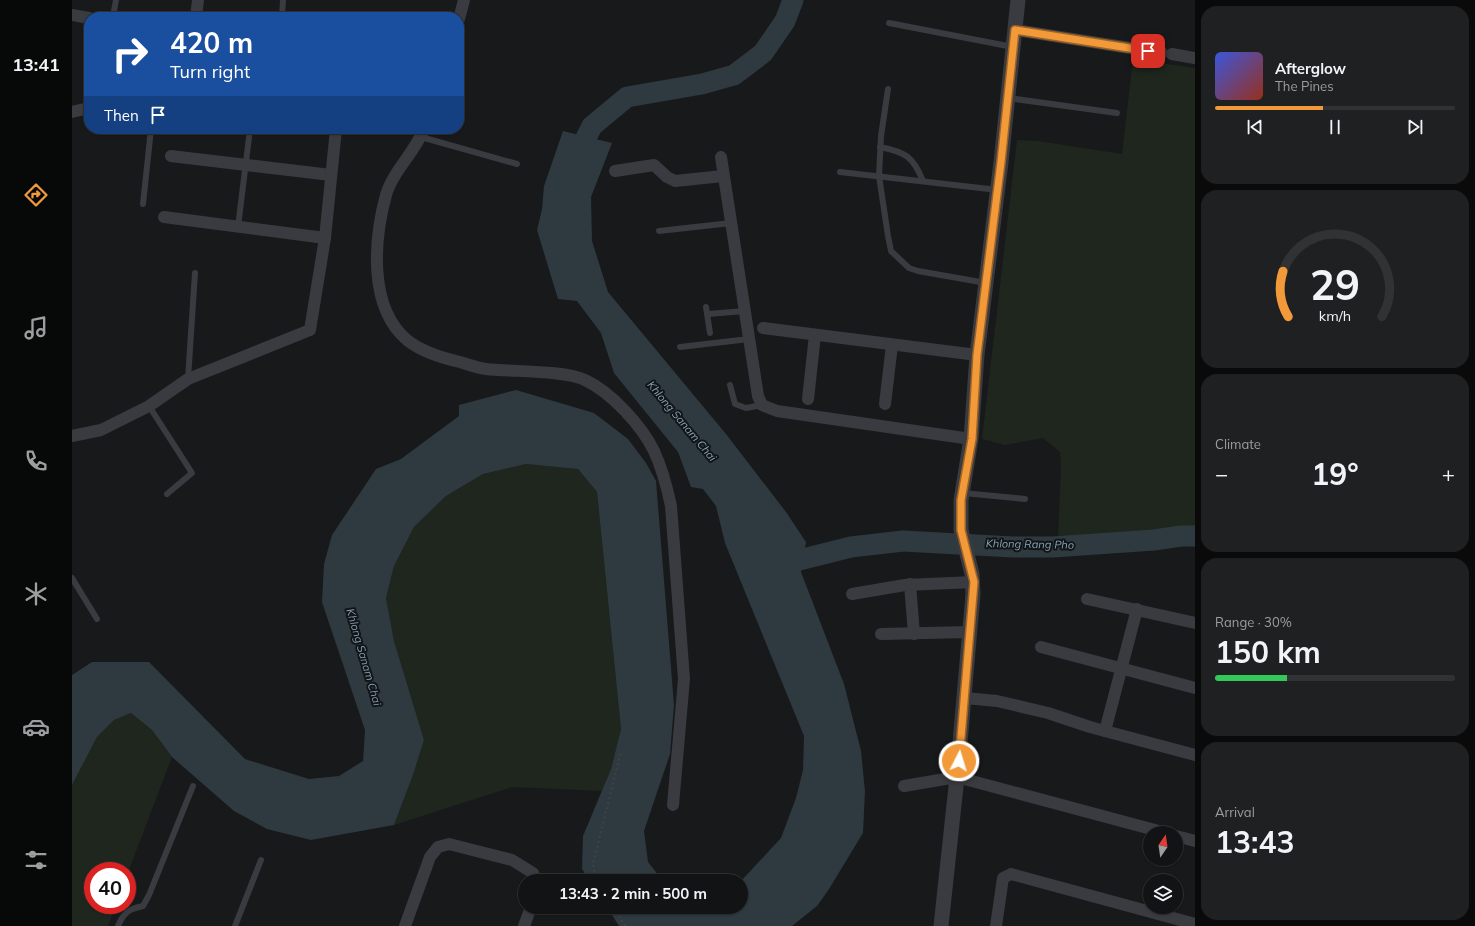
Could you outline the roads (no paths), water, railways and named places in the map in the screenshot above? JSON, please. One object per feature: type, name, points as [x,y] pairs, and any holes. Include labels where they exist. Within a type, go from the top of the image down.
[{"type":"street","points":[[197,12],[198,0]]},
{"type":"street","points":[[461,12],[464,0]]},
{"type":"street","points":[[941,926],[965,698],[974,582],[961,530],[962,493],[972,439],[977,355],[998,190],[1018,0]]},
{"type":"street","points":[[72,15],[84,17]]},
{"type":"street","points":[[1015,30],[1195,58]]},
{"type":"street","points":[[72,112],[84,109]]},
{"type":"street","points":[[72,436],[101,430],[149,406],[188,379],[309,331],[312,327],[325,238],[335,134]]},
{"type":"street","points":[[421,134],[387,193],[380,222],[377,268],[381,298],[392,322],[408,340],[436,356],[485,369],[570,376],[585,380],[615,401],[632,419],[654,450],[666,480],[672,506],[684,679],[673,805]]},
{"type":"street","points":[[171,156],[331,175]]},
{"type":"street","points":[[721,157],[758,396],[762,405],[777,411],[972,439]]},
{"type":"street","points":[[615,171],[654,165],[667,177],[674,181],[723,176]]},
{"type":"street","points":[[164,217],[325,238]]},
{"type":"street","points":[[763,328],[977,355]]},
{"type":"street","points":[[808,399],[814,335]]},
{"type":"street","points":[[885,404],[892,345]]},
{"type":"street","points":[[852,594],[910,584],[974,582]]},
{"type":"street","points":[[910,584],[914,634]]},
{"type":"street","points":[[1087,599],[1195,623]]},
{"type":"street","points":[[1105,731],[1137,609]]},
{"type":"street","points":[[881,634],[971,632]]},
{"type":"street","points":[[1041,647],[1195,688]]},
{"type":"street","points":[[965,698],[997,701],[1048,713],[1105,731],[1195,755]]},
{"type":"street","points":[[904,786],[957,777],[1143,827]]},
{"type":"street","points":[[1183,838],[1195,841]]},
{"type":"street","points":[[405,926],[430,857],[438,847],[449,844],[512,860],[533,874]]},
{"type":"street","points":[[996,926],[1003,878],[1011,874],[1195,924]]},
{"type":"street","points":[[527,925],[529,914]]},
{"type":"lane","points":[[115,12],[116,0]]},
{"type":"lane","points":[[282,12],[283,0]]},
{"type":"lane","points":[[889,23],[1013,47]]},
{"type":"lane","points":[[888,89],[880,146],[879,176],[891,251],[909,268],[918,271],[986,283]]},
{"type":"lane","points":[[1008,98],[1117,113]]},
{"type":"lane","points":[[143,204],[150,134]]},
{"type":"lane","points":[[238,227],[249,134]]},
{"type":"lane","points":[[425,134],[517,164]]},
{"type":"lane","points":[[880,146],[905,153],[913,161],[923,181]]},
{"type":"lane","points":[[840,172],[998,190]]},
{"type":"lane","points":[[659,231],[731,223]]},
{"type":"lane","points":[[188,379],[195,273]]},
{"type":"lane","points":[[706,307],[710,333]]},
{"type":"lane","points":[[708,314],[744,310]]},
{"type":"lane","points":[[680,347],[749,339]]},
{"type":"lane","points":[[730,385],[735,404],[746,408],[762,405]]},
{"type":"lane","points":[[149,406],[192,473],[167,494]]},
{"type":"lane","points":[[962,493],[1025,499]]},
{"type":"lane","points":[[72,578],[97,619]]},
{"type":"lane","points":[[118,926],[123,915],[130,909],[143,906],[193,786]]},
{"type":"lane","points":[[235,926],[260,860]]},
{"type":"water","points":[[563,131],[612,143],[591,197],[592,241],[608,292],[726,434],[786,512],[806,542],[801,572],[844,684],[861,751],[865,791],[863,833],[817,906],[792,926],[619,926],[611,914],[748,914],[748,874],[781,838],[796,798],[803,770],[804,736],[725,543],[716,506],[703,489],[691,487],[678,452],[614,373],[601,333],[577,301],[558,299],[537,230],[542,209],[544,186]]},
{"type":"water","points":[[516,390],[594,413],[628,439],[646,463],[656,481],[674,705],[670,754],[644,831],[648,862],[657,874],[585,874],[582,869],[583,836],[611,769],[621,729],[597,492],[578,469],[526,464],[483,474],[446,496],[414,527],[394,566],[386,598],[394,641],[424,740],[413,775],[394,825],[311,840],[267,829],[234,811],[172,757],[152,730],[131,713],[114,720],[97,737],[72,785],[72,675],[92,662],[149,662],[245,759],[309,779],[339,776],[363,761],[365,730],[322,602],[324,564],[332,535],[376,469],[401,459],[459,416],[459,405]]},
{"type":"waterway","name":"Khlong Sanam Chai","points":[[574,162],[592,126],[627,97],[702,84],[734,75],[763,53],[785,21],[793,0]]},
{"type":"waterway","name":"Khlong Rang Pho","points":[[775,566],[851,547],[903,541],[1013,547],[1053,547],[1195,536]]}]
